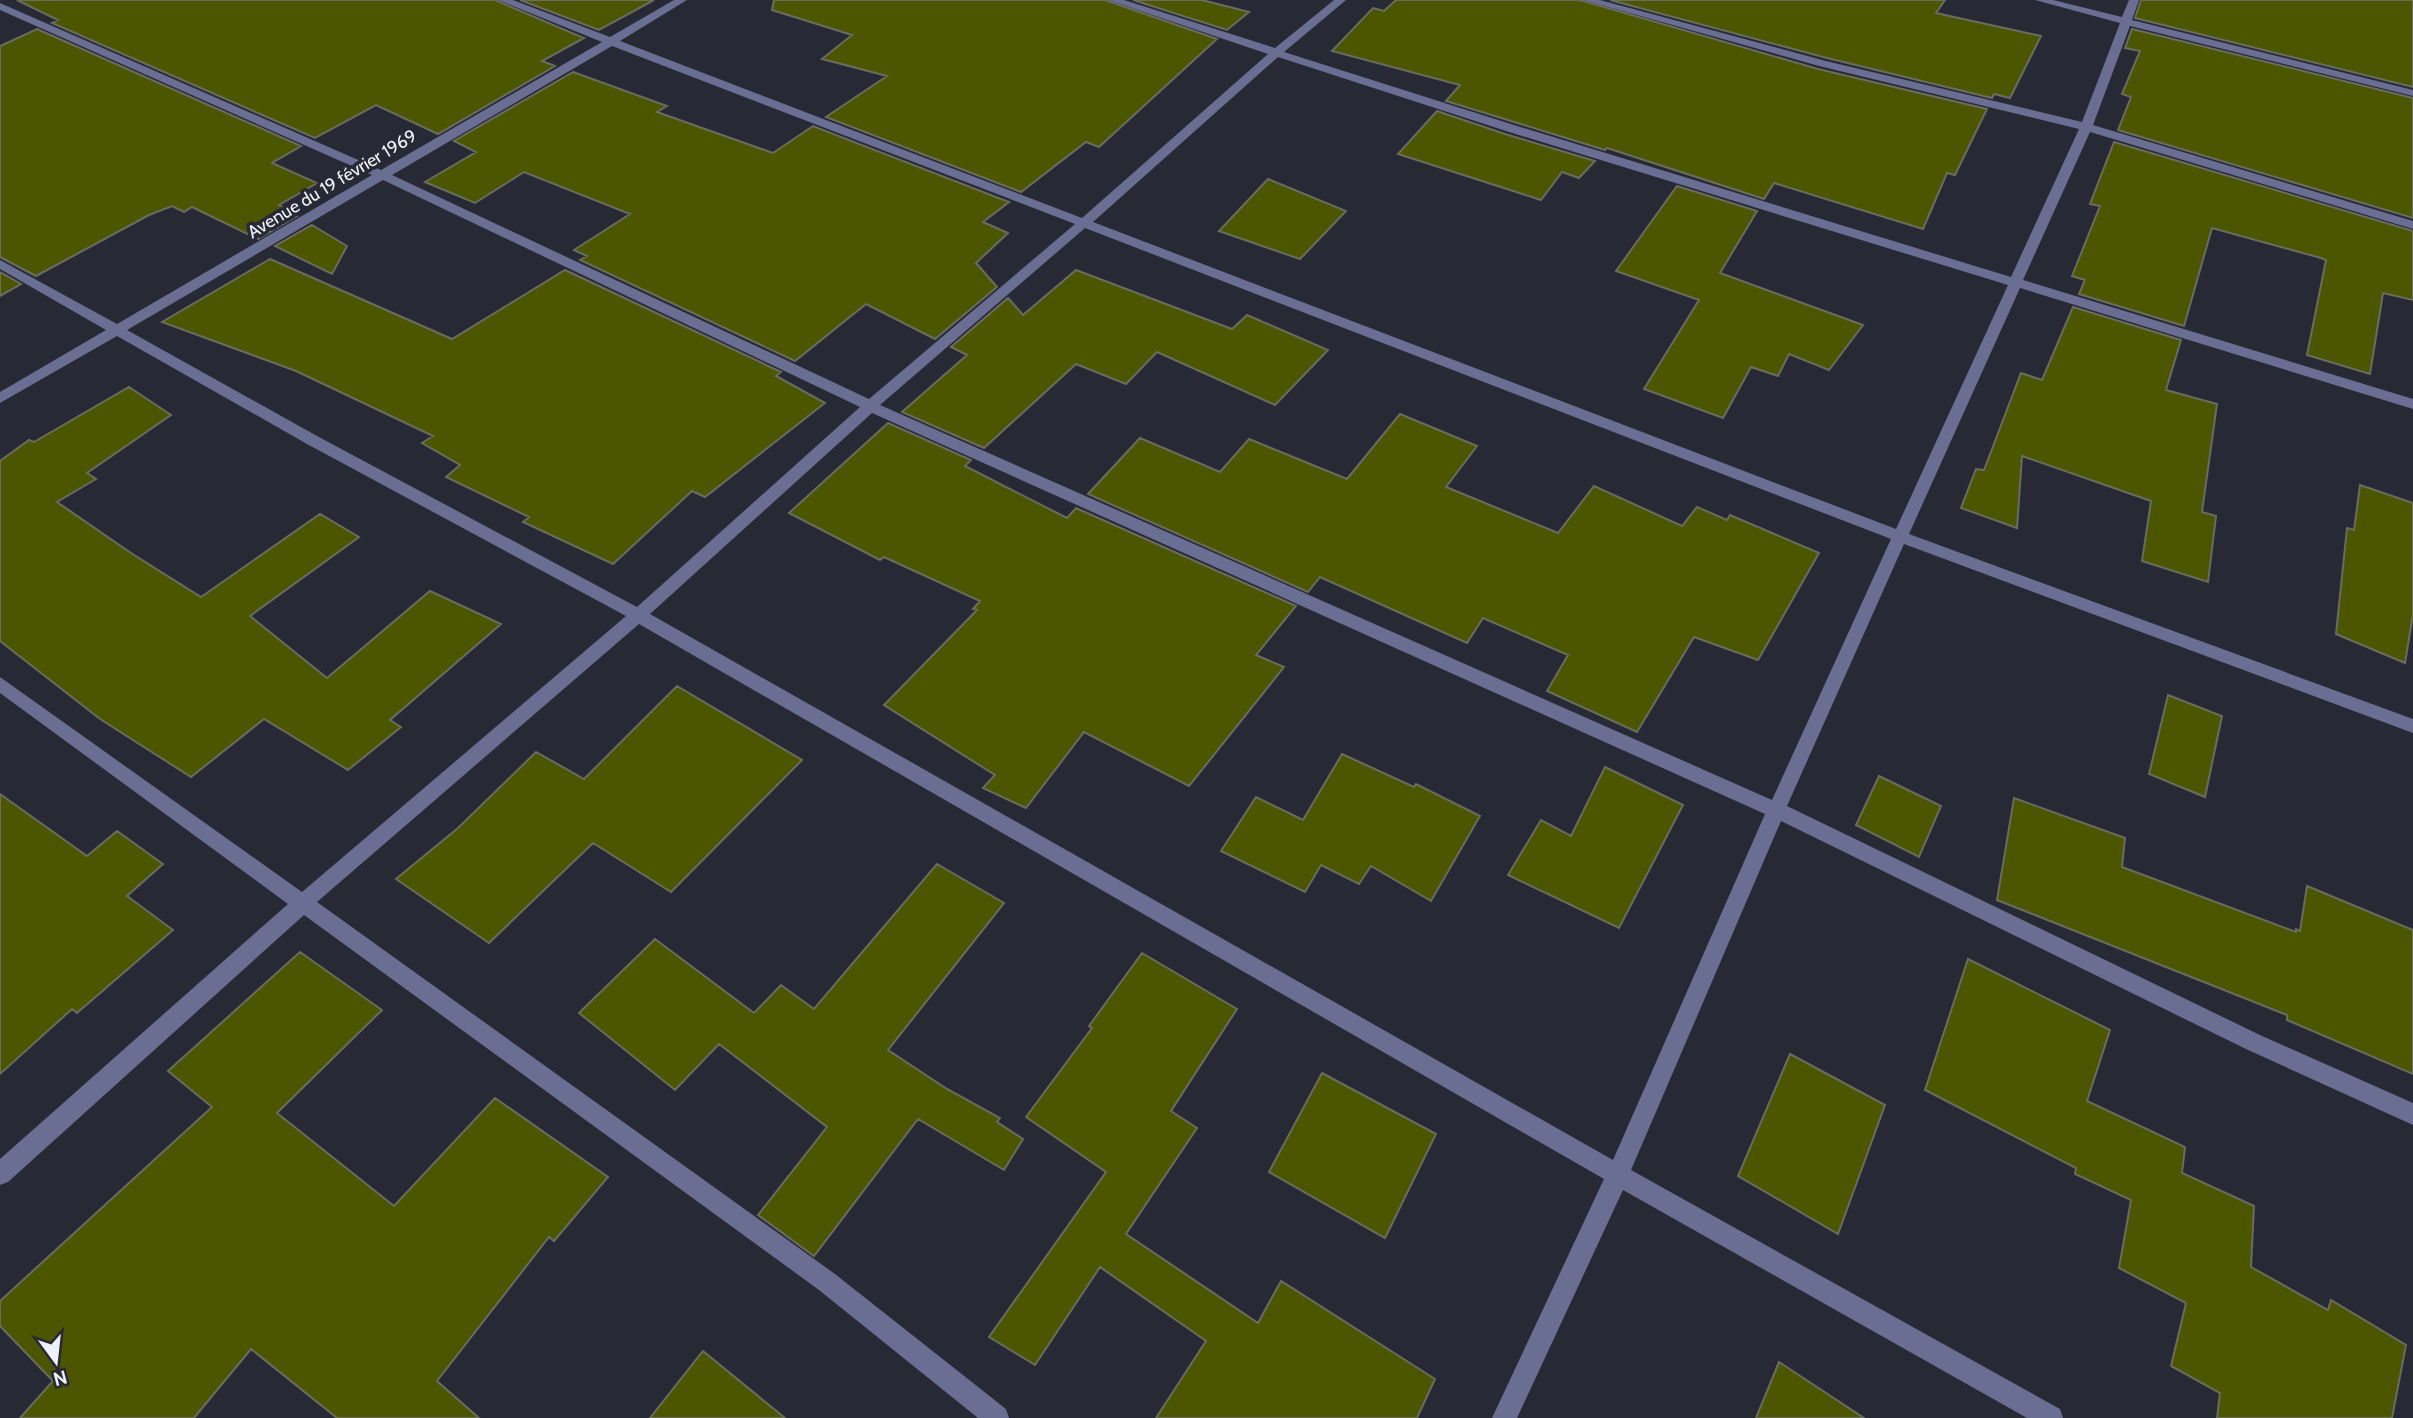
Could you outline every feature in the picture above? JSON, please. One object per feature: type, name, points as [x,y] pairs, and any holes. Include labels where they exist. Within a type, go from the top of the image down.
[{"type":"street","points":[[503,0],[1901,537],[2413,726]]},
{"type":"street","name":"Avenue du 19 février 1969","points":[[0,398],[119,331],[682,0]]},
{"type":"street","points":[[1113,0],[1510,128],[2413,404]]},
{"type":"street","points":[[0,1174],[303,902],[638,615],[870,406],[1085,222],[1276,52],[1341,0]]},
{"type":"street","points":[[1588,0],[1823,64],[2086,127],[2413,225]]},
{"type":"street","points":[[2040,0],[2413,93]]},
{"type":"street","points":[[1504,1418],[1618,1175],[1776,810],[2086,127],[2134,0]]},
{"type":"street","points":[[0,6],[382,175],[870,406],[1776,810],[2253,1042],[2413,1114]]},
{"type":"street","points":[[0,264],[312,440],[638,615],[1618,1175],[2051,1418]]},
{"type":"street","points":[[0,684],[827,1282],[997,1418]]},
{"type":"building","points":[[17,0],[495,0],[584,38],[542,61],[555,66],[438,134],[376,105],[315,138],[52,23],[58,20]]},
{"type":"building","points":[[520,0],[654,0],[599,30]]},
{"type":"building","points":[[774,0],[1105,0],[1217,39],[1099,147],[1086,142],[1021,192],[826,117],[887,76],[822,59],[852,35],[772,10]]},
{"type":"building","points":[[1133,0],[1202,0],[1249,12],[1227,30]]},
{"type":"building","points":[[1396,0],[1580,0],[1818,69],[1987,109],[1955,175],[1947,173],[1923,229],[1774,183],[1764,199],[1607,148],[1605,150],[1446,101],[1460,85],[1332,51],[1373,8],[1384,11]]},
{"type":"building","points":[[1610,0],[1945,0],[1936,13],[2041,36],[2010,98],[1994,94],[1992,98],[1827,58]]},
{"type":"building","points":[[2141,0],[2413,0],[2413,87],[2135,18]]},
{"type":"building","points":[[37,29],[301,146],[272,163],[317,183],[279,205],[297,216],[258,239],[192,207],[184,212],[172,206],[149,215],[36,276],[0,257],[0,46]]},
{"type":"building","points":[[2132,29],[2413,98],[2413,218],[2118,130],[2131,97],[2122,94],[2140,51],[2125,48]]},
{"type":"building","points":[[573,72],[667,106],[657,112],[773,153],[813,126],[1009,202],[983,222],[1008,233],[976,263],[997,287],[935,339],[866,304],[795,361],[580,260],[587,256],[574,250],[630,214],[524,172],[475,203],[425,182],[476,152],[454,141]]},
{"type":"building","points":[[1437,111],[1595,161],[1579,178],[1562,172],[1541,200],[1398,154]]},
{"type":"building","points":[[2114,142],[2413,231],[2413,300],[2383,293],[2370,374],[2307,355],[2326,260],[2212,228],[2184,326],[2079,294],[2085,280],[2072,276],[2100,206],[2090,204]]},
{"type":"building","points":[[1268,179],[1346,211],[1300,259],[1219,231]]},
{"type":"building","points":[[1677,186],[1757,211],[1720,273],[1863,325],[1829,370],[1789,354],[1778,376],[1751,367],[1723,418],[1644,389],[1699,300],[1616,271]]},
{"type":"building","points":[[312,225],[347,246],[332,274],[275,246]]},
{"type":"building","points":[[270,259],[452,339],[565,270],[781,372],[776,376],[825,403],[705,497],[692,491],[613,564],[523,522],[529,517],[446,477],[460,465],[422,443],[433,436],[296,371],[162,322]]},
{"type":"building","points":[[1076,270],[1232,329],[1247,315],[1328,350],[1275,405],[1157,352],[1126,384],[1076,364],[984,448],[902,412],[967,355],[951,347],[1008,298],[1023,315]]},
{"type":"building","points":[[0,272],[21,284],[0,296]]},
{"type":"building","points":[[2073,307],[2181,340],[2166,390],[2217,404],[2202,512],[2216,516],[2208,582],[2142,561],[2151,501],[2022,456],[2017,528],[1961,508],[1976,469],[1984,470],[2021,373],[2042,380]]},
{"type":"building","points":[[129,387],[171,415],[87,473],[96,479],[57,502],[201,597],[320,514],[359,537],[250,616],[327,678],[430,591],[501,624],[390,720],[401,727],[348,770],[264,719],[191,777],[100,719],[0,641],[0,461],[29,440],[34,442]]},
{"type":"building","points":[[1400,414],[1477,446],[1446,487],[1558,533],[1594,486],[1682,526],[1697,507],[1727,520],[1730,515],[1819,553],[1758,660],[1694,637],[1637,732],[1547,691],[1568,655],[1483,618],[1467,643],[1320,577],[1308,592],[1088,494],[1140,438],[1220,472],[1249,439],[1347,479]]},
{"type":"building","points":[[888,423],[971,460],[965,466],[1067,518],[1076,508],[1296,606],[1256,655],[1284,667],[1189,786],[1084,732],[1026,808],[983,788],[995,775],[884,705],[977,610],[973,609],[980,601],[884,557],[880,560],[789,513]]},
{"type":"building","points":[[2360,485],[2413,503],[2413,614],[2405,663],[2336,634],[2347,528],[2354,530]]},
{"type":"building","points":[[677,686],[802,760],[671,892],[593,843],[489,943],[396,879],[458,828],[536,752],[584,779]]},
{"type":"building","points":[[2168,695],[2222,716],[2205,797],[2149,774]]},
{"type":"building","points":[[1342,754],[1414,787],[1416,784],[1480,816],[1431,901],[1371,866],[1359,884],[1321,865],[1305,892],[1221,851],[1256,797],[1303,820]]},
{"type":"building","points":[[1605,767],[1683,805],[1619,928],[1508,875],[1541,820],[1571,836]]},
{"type":"building","points":[[1879,776],[1941,806],[1919,857],[1856,825]]},
{"type":"building","points":[[0,794],[87,856],[117,831],[163,864],[127,896],[173,930],[77,1013],[72,1009],[0,1074]]},
{"type":"building","points":[[2014,798],[2125,838],[2122,867],[2296,932],[2296,929],[2300,931],[2307,886],[2413,930],[2413,1074],[2287,1020],[2287,1015],[1997,900]]},
{"type":"building","points":[[937,864],[1004,903],[888,1050],[947,1089],[1000,1118],[997,1122],[1023,1139],[1004,1170],[918,1119],[814,1256],[758,1215],[827,1127],[719,1044],[675,1090],[579,1013],[655,939],[754,1013],[781,985],[814,1009]]},
{"type":"building","points":[[300,952],[382,1010],[277,1113],[394,1206],[495,1098],[608,1177],[554,1241],[549,1237],[437,1381],[479,1418],[337,1418],[251,1349],[194,1418],[20,1418],[53,1381],[0,1326],[0,1301],[212,1107],[168,1071]]},
{"type":"building","points":[[1142,953],[1237,1009],[1171,1111],[1197,1128],[1126,1234],[1258,1323],[1281,1281],[1435,1379],[1417,1418],[1156,1418],[1206,1341],[1100,1267],[1035,1365],[989,1337],[1106,1172],[1026,1117],[1092,1028],[1089,1026]]},
{"type":"building","points":[[1968,959],[2110,1030],[2087,1101],[2185,1147],[2182,1173],[2254,1206],[2251,1267],[2328,1310],[2331,1300],[2406,1345],[2392,1418],[2217,1418],[2220,1393],[2171,1366],[2186,1303],[2119,1268],[2131,1200],[2075,1174],[2076,1168],[1925,1090]]},
{"type":"building","points":[[1790,1054],[1885,1105],[1838,1234],[1738,1176]]},
{"type":"building","points":[[1322,1073],[1436,1134],[1385,1238],[1269,1172]]},
{"type":"building","points":[[703,1351],[785,1418],[650,1418]]},
{"type":"building","points":[[1779,1362],[1864,1418],[1756,1418]]}]
